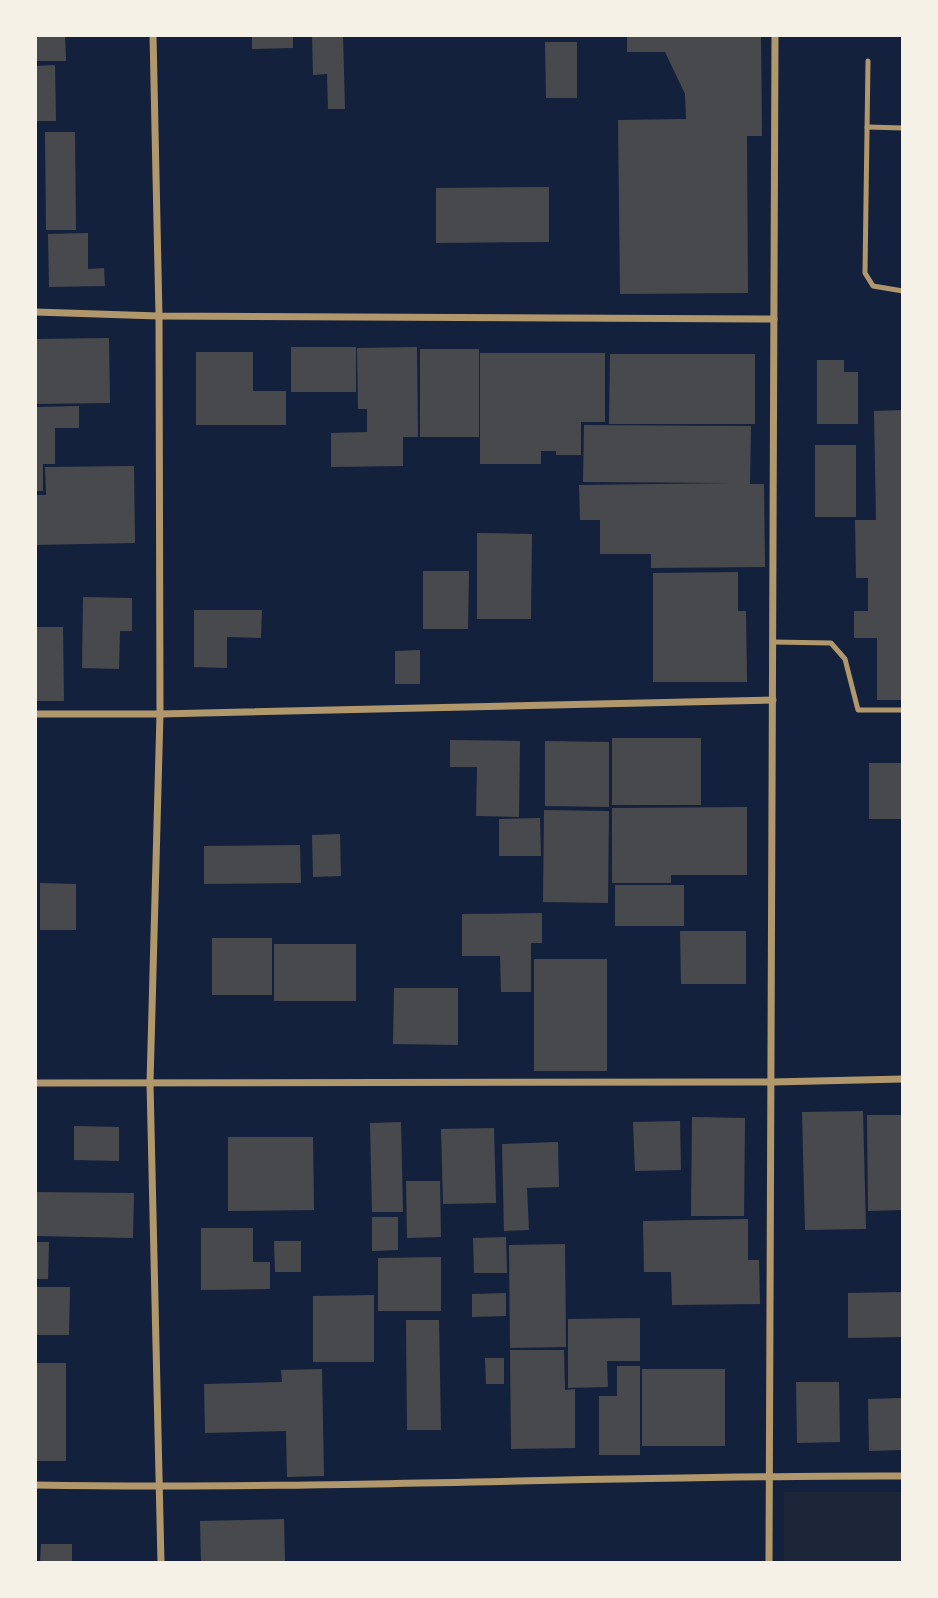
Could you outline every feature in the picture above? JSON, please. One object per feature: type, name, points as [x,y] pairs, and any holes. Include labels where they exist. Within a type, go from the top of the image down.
[{"type":"street","points":[[153,35],[159,316],[160,714],[150,1083],[161,1563]]},
{"type":"street","points":[[769,1563],[775,35]]},
{"type":"street","points":[[35,312],[159,316],[774,319]]},
{"type":"street","points":[[35,714],[160,714],[773,701]]},
{"type":"street","points":[[35,1083],[772,1082],[903,1079]]},
{"type":"street","points":[[35,1485],[160,1487],[768,1475],[903,1476]]},
{"type":"lane","points":[[868,61],[865,273],[873,286],[903,291]]},
{"type":"lane","points":[[867,127],[903,128]]},
{"type":"lane","points":[[773,642],[831,643],[845,659],[858,710],[903,710]]},
{"type":"shaded area","points":[[784,1492],[903,1492],[903,1563],[784,1563]]},
{"type":"building","points":[[35,35],[65,35],[66,61],[35,61]]},
{"type":"building","points":[[252,35],[293,35],[293,48],[252,49]]},
{"type":"building","points":[[312,35],[343,35],[345,109],[328,109],[327,74],[313,75]]},
{"type":"building","points":[[627,35],[761,35],[762,136],[747,136],[748,293],[620,294],[618,120],[686,119],[685,94],[665,52],[627,52]]},
{"type":"building","points":[[545,42],[577,42],[577,98],[546,98]]},
{"type":"building","points":[[55,65],[56,121],[35,121],[35,66]]},
{"type":"building","points":[[45,132],[75,132],[76,230],[46,230]]},
{"type":"building","points":[[549,187],[549,242],[436,243],[436,188]]},
{"type":"building","points":[[88,233],[88,269],[104,268],[105,286],[49,287],[48,234]]},
{"type":"building","points":[[109,338],[110,403],[35,404],[35,339]]},
{"type":"building","points":[[291,347],[356,347],[356,392],[291,392]]},
{"type":"building","points":[[417,347],[418,437],[403,437],[403,466],[331,467],[331,433],[367,432],[367,409],[358,409],[357,348]]},
{"type":"building","points":[[420,349],[479,349],[479,437],[420,437]]},
{"type":"building","points":[[196,352],[253,352],[253,391],[286,391],[286,425],[196,425]]},
{"type":"building","points":[[480,353],[605,353],[605,422],[581,422],[581,455],[556,455],[556,451],[541,451],[541,464],[480,464]]},
{"type":"building","points":[[610,354],[755,354],[755,424],[609,424]]},
{"type":"building","points":[[817,360],[844,360],[844,372],[858,372],[858,424],[817,424]]},
{"type":"building","points":[[79,406],[79,428],[55,428],[55,464],[43,464],[43,491],[35,491],[35,407]]},
{"type":"building","points":[[903,410],[903,700],[877,700],[877,638],[854,638],[854,611],[868,611],[868,578],[856,578],[855,520],[876,520],[874,411]]},
{"type":"building","points":[[584,425],[751,426],[750,484],[764,484],[765,567],[651,568],[651,554],[600,554],[600,520],[580,520],[579,485],[733,483],[583,482]]},
{"type":"building","points":[[815,445],[856,445],[856,517],[815,517]]},
{"type":"building","points":[[134,466],[135,543],[35,545],[35,495],[46,495],[45,467]]},
{"type":"building","points":[[477,533],[532,534],[531,619],[477,619]]},
{"type":"building","points":[[423,571],[469,571],[468,629],[423,629]]},
{"type":"building","points":[[738,572],[738,611],[746,611],[747,682],[653,682],[653,573]]},
{"type":"building","points":[[83,597],[132,598],[132,631],[120,631],[119,669],[82,668]]},
{"type":"building","points":[[194,610],[262,610],[261,638],[227,637],[227,668],[194,667]]},
{"type":"building","points":[[35,627],[63,627],[64,701],[35,701]]},
{"type":"building","points":[[420,650],[420,684],[395,684],[395,651]]},
{"type":"building","points":[[612,738],[701,738],[701,805],[612,805]]},
{"type":"building","points":[[450,740],[520,741],[519,817],[476,816],[477,767],[450,767]]},
{"type":"building","points":[[545,741],[609,742],[609,807],[545,806]]},
{"type":"building","points":[[869,763],[903,763],[903,819],[869,819]]},
{"type":"building","points":[[747,807],[747,875],[671,875],[671,883],[612,883],[612,808]]},
{"type":"building","points":[[544,810],[609,811],[608,903],[543,902]]},
{"type":"building","points":[[540,818],[541,856],[499,856],[499,819]]},
{"type":"building","points":[[340,834],[341,876],[313,877],[312,835]]},
{"type":"building","points":[[300,845],[301,883],[204,884],[204,846]]},
{"type":"building","points":[[40,883],[76,884],[76,930],[40,930]]},
{"type":"building","points":[[615,885],[684,885],[684,926],[615,926]]},
{"type":"building","points":[[542,913],[542,943],[531,943],[531,992],[501,992],[500,956],[462,956],[462,914]]},
{"type":"building","points":[[680,931],[746,931],[746,984],[681,984]]},
{"type":"building","points":[[212,938],[272,938],[272,995],[212,995]]},
{"type":"building","points":[[274,944],[356,944],[356,1001],[274,1001]]},
{"type":"building","points":[[534,959],[607,959],[607,1071],[534,1071]]},
{"type":"building","points":[[394,988],[458,988],[458,1045],[393,1044]]},
{"type":"building","points":[[863,1111],[866,1229],[805,1230],[802,1112]]},
{"type":"building","points":[[867,1115],[903,1115],[903,1210],[868,1211]]},
{"type":"building","points":[[692,1117],[745,1118],[744,1216],[691,1216]]},
{"type":"building","points":[[680,1121],[681,1170],[635,1171],[633,1122]]},
{"type":"building","points":[[401,1122],[403,1212],[372,1212],[370,1123]]},
{"type":"building","points":[[74,1126],[119,1127],[119,1161],[74,1160]]},
{"type":"building","points":[[494,1128],[496,1203],[443,1204],[441,1129]]},
{"type":"building","points":[[228,1137],[313,1137],[314,1210],[228,1211]]},
{"type":"building","points":[[558,1142],[559,1187],[527,1188],[529,1230],[504,1231],[502,1144]]},
{"type":"building","points":[[406,1181],[440,1181],[441,1237],[407,1238]]},
{"type":"building","points":[[35,1192],[134,1193],[133,1238],[35,1236]]},
{"type":"building","points":[[372,1217],[398,1217],[398,1250],[372,1251]]},
{"type":"building","points":[[748,1219],[748,1260],[759,1260],[760,1304],[672,1305],[671,1272],[644,1272],[643,1221]]},
{"type":"building","points":[[201,1228],[253,1228],[253,1262],[270,1262],[270,1289],[201,1290]]},
{"type":"building","points":[[506,1237],[507,1273],[474,1273],[473,1238]]},
{"type":"building","points":[[274,1241],[301,1241],[301,1272],[275,1272]]},
{"type":"building","points":[[35,1242],[49,1242],[48,1279],[35,1279]]},
{"type":"building","points":[[565,1244],[566,1347],[510,1348],[509,1245]]},
{"type":"building","points":[[441,1257],[441,1311],[378,1311],[378,1258]]},
{"type":"building","points":[[35,1287],[70,1287],[69,1335],[35,1335]]},
{"type":"building","points":[[903,1292],[903,1337],[848,1338],[848,1293]]},
{"type":"building","points":[[506,1293],[506,1316],[472,1317],[472,1294]]},
{"type":"building","points":[[374,1295],[374,1362],[313,1362],[313,1296]]},
{"type":"building","points":[[640,1318],[640,1361],[607,1361],[608,1387],[568,1388],[568,1319]]},
{"type":"building","points":[[406,1320],[439,1320],[441,1430],[407,1430]]},
{"type":"building","points":[[510,1350],[564,1350],[565,1390],[575,1389],[575,1448],[511,1449]]},
{"type":"building","points":[[485,1358],[504,1358],[504,1384],[486,1384]]},
{"type":"building","points":[[35,1363],[66,1363],[66,1461],[35,1461]]},
{"type":"building","points":[[617,1366],[640,1366],[640,1455],[599,1455],[599,1396],[617,1396]]},
{"type":"building","points":[[322,1369],[324,1476],[287,1477],[286,1431],[205,1433],[204,1384],[282,1382],[281,1370]]},
{"type":"building","points":[[642,1369],[725,1369],[725,1446],[642,1446]]},
{"type":"building","points":[[796,1382],[839,1382],[840,1442],[797,1443]]},
{"type":"building","points":[[903,1398],[903,1450],[869,1451],[868,1399]]},
{"type":"building","points":[[284,1519],[285,1562],[201,1563],[200,1521]]},
{"type":"building","points":[[41,1544],[72,1544],[72,1563],[40,1563]]}]
